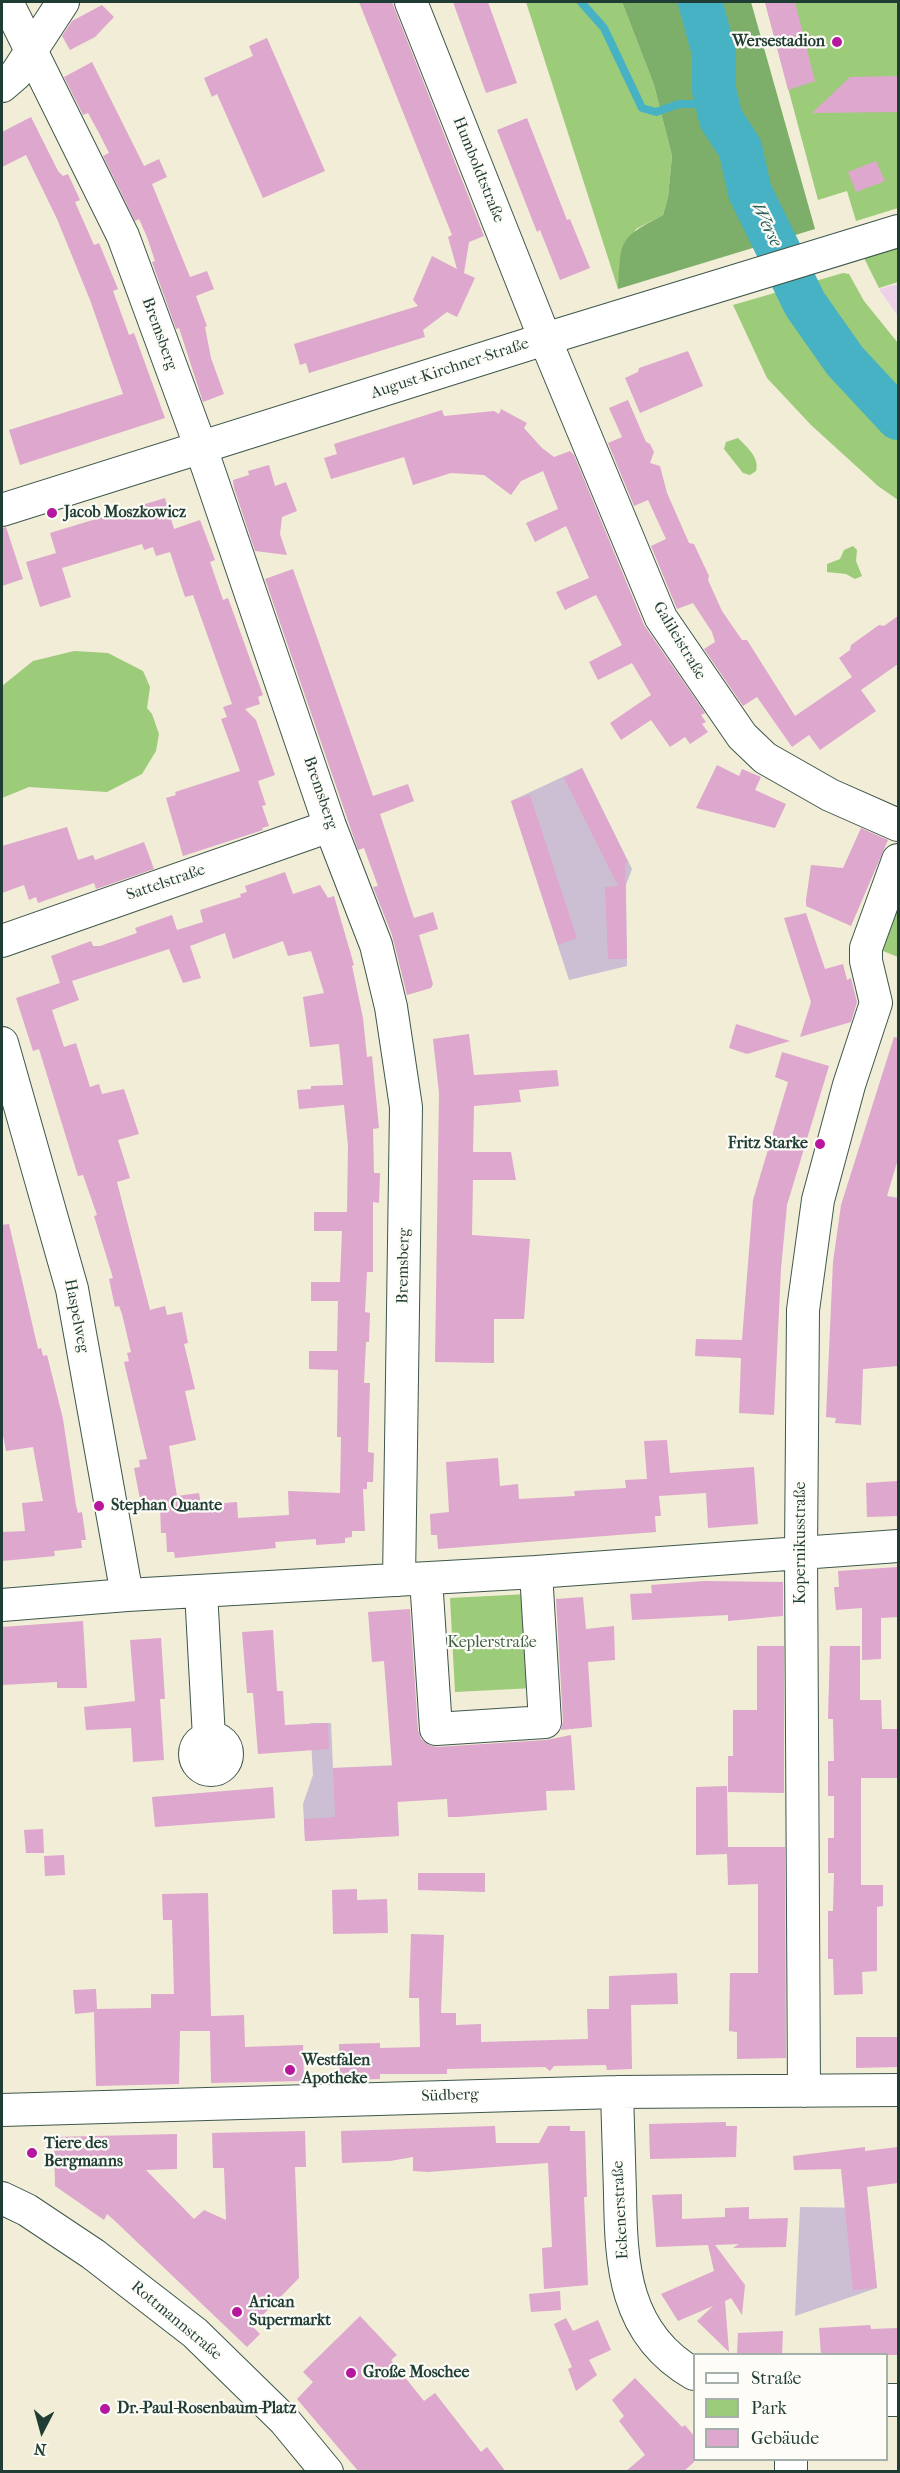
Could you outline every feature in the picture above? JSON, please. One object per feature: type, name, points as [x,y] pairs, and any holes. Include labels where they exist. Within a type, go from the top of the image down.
[{"type":"street","name":"Bremsberg","points":[[7,2],[123,236],[201,448],[330,826],[375,945],[391,1007],[406,1107],[412,1579]]},
{"type":"street","points":[[2,86],[16,74],[30,49],[63,2]]},
{"type":"street","name":"Humboldtstraße","points":[[411,2],[545,339]]},
{"type":"street","name":"August-Kirchner-Straße","points":[[2,510],[545,339],[898,231]]},
{"type":"street","name":"Galileistraße","points":[[545,339],[661,618],[742,736],[765,758],[792,775],[898,825]]},
{"type":"street","name":"Sattelstraße","points":[[2,941],[330,826]]},
{"type":"street","name":"Kopernikusstraße","points":[[804,2091],[801,1552],[803,1310],[821,1189],[849,1085],[887,996],[866,961],[866,948],[898,860]]},
{"type":"street","name":"Haspelweg","points":[[2,1043],[72,1289],[127,1594]]},
{"type":"street","points":[[2,1605],[127,1594],[536,1572],[898,1546]]},
{"type":"street","points":[[412,1579],[436,1729],[545,1722],[536,1572]]},
{"type":"street","points":[[201,1591],[209,1738]]},
{"type":"street","name":"Südberg","points":[[2,2110],[617,2092],[898,2090]]},
{"type":"street","name":"Eckenerstraße","points":[[617,2092],[621,2257],[633,2304],[658,2347],[693,2373]]},
{"type":"street","name":"Rottmannstraße","points":[[2,2198],[27,2210],[93,2254],[195,2333],[284,2420],[327,2472]]},
{"type":"shaded area","points":[[898,284],[898,316],[879,289]]},
{"type":"shaded area","points":[[582,768],[632,869],[626,885],[627,966],[569,980],[511,801]]},
{"type":"shaded area","points":[[310,1723],[331,1723],[333,1768],[396,1765],[399,1836],[305,1841],[303,1804],[313,1775]]},
{"type":"shaded area","points":[[800,2207],[869,2208],[877,2288],[795,2316]]},
{"type":"green space","points":[[526,2],[622,2],[654,85],[672,156],[668,197],[663,215],[636,229],[620,262],[618,289]]},
{"type":"green space","points":[[622,2],[751,2],[815,229],[618,289],[620,260],[625,242],[637,230],[663,215],[668,197],[672,156],[654,85]]},
{"type":"green space","points":[[765,2],[898,2],[898,208],[856,221],[847,191],[818,200]]},
{"type":"green space","points":[[898,243],[898,282],[879,288],[862,254]]},
{"type":"green space","points":[[843,273],[849,274],[864,301],[898,343],[898,500],[878,486],[811,425],[767,378],[733,305]]},
{"type":"green space","points":[[738,438],[752,453],[756,462],[756,471],[750,475],[743,473],[724,449],[726,442]]},
{"type":"green space","points":[[853,546],[857,550],[856,561],[862,576],[855,579],[846,574],[827,572],[827,564],[840,559],[844,550]]},
{"type":"green space","points":[[74,651],[108,653],[143,671],[150,687],[147,708],[152,714],[159,734],[156,751],[142,774],[107,792],[29,787],[2,798],[2,686],[33,661]]},
{"type":"green space","points":[[898,899],[898,957],[878,949]]},
{"type":"green space","name":"Keplerstraße","points":[[528,1594],[534,1688],[455,1692],[450,1598]]},
{"type":"building","points":[[359,2],[392,2],[484,236],[469,242],[464,273],[475,278],[457,317],[447,312],[423,330],[425,337],[309,373],[306,363],[300,365],[294,344],[418,306],[413,300],[432,256],[457,269],[448,237],[452,235]]},
{"type":"building","points":[[453,2],[488,2],[517,83],[486,93]]},
{"type":"building","points":[[765,2],[795,2],[815,81],[788,90]]},
{"type":"building","points":[[102,5],[114,17],[95,37],[70,50],[62,36],[72,21]]},
{"type":"building","points":[[267,38],[325,171],[263,198],[217,94],[212,97],[204,78],[253,56],[249,46]]},
{"type":"building","points":[[92,62],[144,166],[159,159],[167,177],[152,184],[190,277],[207,271],[214,289],[196,296],[207,326],[205,327],[211,358],[224,394],[203,402],[179,328],[176,329],[152,262],[155,261],[147,237],[139,219],[135,221],[103,156],[109,153],[99,133],[88,113],[83,115],[64,77]]},
{"type":"building","points":[[898,76],[898,112],[812,113],[850,77]]},
{"type":"building","points":[[31,117],[58,171],[63,176],[68,174],[80,200],[75,202],[94,245],[99,243],[118,289],[113,291],[129,335],[134,333],[165,418],[20,465],[9,430],[123,394],[90,300],[57,219],[26,155],[2,167],[2,132]]},
{"type":"building","points":[[527,118],[567,220],[570,219],[590,268],[560,280],[540,230],[537,232],[497,130]]},
{"type":"building","points":[[876,161],[885,181],[856,192],[848,172]]},
{"type":"building","points":[[688,351],[703,386],[640,413],[625,378],[638,372],[639,368]]},
{"type":"building","points":[[628,400],[646,442],[650,444],[654,452],[650,463],[660,466],[667,493],[689,543],[694,544],[709,576],[708,580],[722,611],[742,640],[747,640],[795,716],[852,677],[839,658],[850,650],[851,645],[879,625],[884,626],[898,616],[898,664],[861,690],[876,711],[820,750],[809,735],[792,747],[757,697],[743,706],[704,649],[715,642],[712,632],[693,603],[677,609],[651,546],[666,539],[648,500],[634,506],[608,443],[622,437],[609,408]]},
{"type":"building","points":[[501,409],[527,423],[524,428],[542,448],[554,457],[570,451],[574,455],[644,625],[705,713],[701,715],[706,722],[702,724],[708,732],[690,744],[685,737],[670,747],[651,720],[621,740],[610,723],[651,695],[632,663],[598,680],[589,662],[622,645],[596,595],[565,610],[556,592],[589,578],[566,526],[535,542],[526,523],[558,509],[543,471],[521,481],[511,495],[484,475],[451,473],[413,485],[404,457],[331,479],[324,458],[337,454],[334,444],[442,410],[444,416],[494,411],[499,414]]},
{"type":"building","points":[[269,465],[275,486],[286,482],[297,511],[282,517],[280,534],[287,555],[255,551],[234,488],[233,480],[249,475],[248,471]]},
{"type":"building","points":[[165,498],[174,529],[200,520],[215,560],[210,562],[223,600],[228,598],[263,695],[258,697],[260,704],[245,709],[256,720],[275,775],[258,781],[266,805],[262,806],[269,826],[262,828],[263,830],[183,856],[166,798],[176,795],[175,792],[240,771],[221,719],[227,717],[223,707],[232,704],[193,595],[185,597],[170,552],[156,556],[153,547],[144,550],[142,544],[62,568],[71,597],[40,607],[26,562],[56,553],[50,533]]},
{"type":"building","points":[[6,527],[23,579],[2,586],[2,528]]},
{"type":"building","points":[[293,569],[373,796],[408,784],[414,801],[380,814],[414,918],[433,912],[438,929],[419,935],[433,984],[431,988],[407,995],[392,935],[373,887],[378,886],[364,848],[358,850],[265,579]]},
{"type":"building","points":[[717,765],[739,776],[742,769],[761,777],[755,790],[786,804],[775,828],[696,808]]},
{"type":"building","points":[[582,768],[628,862],[625,864],[627,959],[608,959],[605,887],[618,886],[564,778]]},
{"type":"building","points":[[530,795],[577,938],[558,945],[511,801]]},
{"type":"building","points":[[67,827],[78,860],[93,855],[95,860],[144,842],[154,869],[96,889],[94,883],[38,903],[36,897],[29,900],[24,885],[2,893],[2,846]]},
{"type":"building","points":[[861,828],[888,840],[851,926],[806,906],[806,900],[811,865],[843,868]]},
{"type":"building","points":[[285,872],[293,894],[320,885],[328,898],[334,896],[354,965],[352,966],[363,1018],[367,1057],[372,1056],[379,1128],[373,1129],[374,1173],[380,1173],[379,1203],[373,1202],[373,1272],[367,1272],[365,1312],[370,1313],[364,1383],[370,1383],[368,1452],[374,1453],[373,1482],[367,1482],[367,1489],[363,1489],[365,1531],[352,1531],[352,1537],[345,1538],[345,1543],[316,1545],[316,1539],[275,1542],[276,1548],[175,1558],[174,1552],[167,1552],[166,1533],[161,1533],[160,1508],[142,1510],[134,1468],[140,1467],[139,1460],[147,1459],[124,1362],[129,1361],[127,1353],[131,1352],[122,1314],[119,1306],[115,1307],[109,1279],[113,1278],[94,1216],[97,1215],[83,1175],[78,1176],[39,1049],[33,1051],[16,998],[60,983],[51,956],[91,941],[93,946],[100,946],[137,933],[135,928],[172,915],[177,930],[203,922],[200,910],[241,897],[240,894],[247,892],[245,886]],"holes":[[[225,933],[233,959],[283,941],[288,956],[311,951],[324,993],[303,997],[310,1047],[339,1044],[343,1085],[311,1086],[311,1089],[297,1090],[299,1109],[344,1105],[348,1146],[347,1212],[314,1212],[314,1231],[342,1231],[340,1282],[311,1282],[311,1301],[338,1301],[337,1351],[309,1351],[309,1369],[338,1370],[337,1437],[341,1437],[340,1493],[288,1491],[289,1515],[238,1518],[237,1502],[201,1505],[199,1493],[177,1496],[169,1446],[196,1440],[185,1391],[195,1389],[184,1344],[188,1343],[182,1312],[167,1315],[165,1306],[150,1310],[117,1182],[130,1178],[118,1140],[139,1134],[124,1089],[102,1094],[99,1084],[90,1087],[76,1043],[64,1047],[52,1010],[79,1000],[72,981],[169,949],[183,983],[201,978],[190,946]]]},
{"type":"building","points":[[806,913],[825,969],[843,964],[847,980],[851,978],[857,1002],[851,1022],[800,1037],[811,1002],[784,918]]},
{"type":"building","points":[[736,1024],[790,1041],[747,1054],[729,1048]]},
{"type":"building","points":[[469,1034],[474,1075],[557,1070],[559,1086],[519,1090],[521,1102],[474,1106],[473,1152],[511,1152],[516,1180],[473,1180],[472,1235],[530,1239],[524,1319],[494,1319],[494,1363],[435,1362],[439,1093],[433,1039]]},
{"type":"building","points":[[894,1037],[898,1038],[898,1159],[887,1196],[898,1198],[898,1366],[863,1369],[861,1425],[835,1423],[836,1418],[826,1417],[833,1262],[841,1205]]},
{"type":"building","points":[[782,1052],[829,1066],[787,1205],[781,1269],[774,1415],[739,1413],[741,1358],[695,1356],[696,1339],[742,1340],[753,1200],[788,1082],[775,1077]]},
{"type":"building","points":[[9,1224],[38,1349],[41,1348],[43,1356],[47,1355],[63,1419],[76,1505],[78,1513],[82,1512],[86,1540],[81,1540],[82,1548],[54,1551],[55,1556],[2,1561],[2,1532],[25,1531],[22,1503],[43,1501],[33,1447],[6,1451],[2,1430],[2,1225]]},
{"type":"building","points":[[667,1440],[670,1473],[754,1467],[758,1524],[708,1528],[706,1493],[659,1496],[661,1516],[655,1516],[656,1532],[438,1549],[437,1535],[431,1535],[430,1514],[449,1512],[446,1462],[498,1458],[500,1486],[518,1484],[519,1499],[575,1496],[574,1491],[626,1488],[625,1480],[647,1479],[644,1441]]},
{"type":"building","points":[[898,1481],[898,1516],[867,1517],[866,1483]]},
{"type":"building","points":[[898,1567],[898,1617],[881,1618],[881,1659],[862,1660],[862,1608],[836,1610],[834,1587],[839,1587],[838,1571]]},
{"type":"building","points":[[704,1581],[783,1582],[783,1616],[728,1621],[728,1615],[632,1620],[630,1594],[652,1593],[651,1585]]},
{"type":"building","points":[[583,1597],[586,1629],[614,1626],[615,1660],[588,1662],[592,1727],[561,1730],[563,1721],[556,1599]]},
{"type":"building","points":[[410,1609],[418,1730],[421,1739],[437,1747],[546,1740],[571,1735],[575,1790],[546,1791],[547,1810],[458,1817],[448,1817],[447,1799],[397,1802],[399,1836],[305,1841],[304,1819],[335,1817],[333,1768],[392,1766],[384,1661],[372,1662],[368,1612]]},
{"type":"building","points":[[83,1621],[87,1688],[57,1688],[57,1682],[2,1685],[2,1627]]},
{"type":"building","points":[[273,1630],[277,1691],[283,1691],[285,1725],[328,1723],[329,1749],[258,1754],[253,1693],[247,1693],[242,1632]]},
{"type":"building","points":[[161,1638],[165,1699],[160,1699],[164,1760],[133,1762],[131,1728],[86,1730],[84,1707],[135,1701],[130,1640]]},
{"type":"building","points":[[757,1646],[784,1646],[784,1793],[728,1792],[728,1756],[733,1756],[733,1710],[757,1710]]},
{"type":"building","points":[[830,1646],[860,1646],[860,1700],[881,1700],[882,1729],[898,1729],[898,1778],[861,1778],[861,1885],[883,1885],[883,1906],[877,1907],[877,1971],[862,1972],[863,1994],[834,1995],[833,1959],[828,1959],[828,1911],[833,1911],[834,1873],[828,1873],[828,1838],[834,1838],[834,1796],[828,1796],[828,1761],[834,1761],[833,1719],[828,1719]]},
{"type":"building","points":[[727,1786],[728,1847],[785,1847],[786,2058],[737,2059],[737,2032],[729,2031],[730,1973],[758,1973],[758,1884],[728,1885],[727,1854],[696,1855],[696,1787]]},
{"type":"building","points":[[273,1787],[275,1818],[155,1827],[152,1797]]},
{"type":"building","points":[[43,1829],[44,1853],[26,1853],[24,1830]]},
{"type":"building","points":[[64,1855],[65,1875],[45,1876],[44,1856]]},
{"type":"building","points":[[418,1873],[485,1873],[485,1892],[418,1890]]},
{"type":"building","points":[[357,1889],[357,1900],[387,1899],[388,1933],[333,1934],[332,1890]]},
{"type":"building","points":[[208,1893],[211,2016],[244,2015],[245,2047],[303,2045],[304,2081],[211,2083],[210,2031],[180,2031],[179,2084],[96,2086],[94,2012],[75,2014],[73,1990],[96,1989],[97,2009],[151,2008],[151,1994],[174,1994],[172,1920],[163,1920],[162,1894]]},
{"type":"building","points":[[411,1934],[444,1935],[441,2013],[456,2013],[456,2025],[481,2024],[481,2042],[588,2039],[587,2009],[609,2009],[609,1976],[677,1973],[678,2004],[631,2005],[632,2069],[607,2070],[606,2065],[554,2066],[550,2071],[545,2067],[447,2069],[447,2074],[380,2074],[380,2079],[340,2080],[339,2044],[380,2043],[380,2048],[420,2047],[419,1998],[409,1998]]},
{"type":"building","points":[[856,2037],[898,2037],[898,2067],[856,2068]]},
{"type":"building","points":[[726,2122],[726,2126],[737,2126],[736,2157],[650,2159],[649,2124]]},
{"type":"building","points":[[495,2126],[496,2143],[539,2143],[548,2126],[570,2126],[570,2131],[585,2131],[587,2197],[584,2197],[588,2285],[544,2289],[542,2248],[552,2247],[548,2163],[428,2172],[413,2171],[413,2157],[390,2161],[342,2163],[341,2131]]},
{"type":"building","points":[[305,2131],[306,2167],[295,2167],[299,2278],[252,2326],[260,2334],[247,2347],[107,2214],[104,2220],[55,2186],[54,2137],[177,2134],[177,2169],[146,2170],[194,2219],[204,2210],[226,2220],[224,2168],[213,2168],[212,2133]]},
{"type":"building","points":[[865,2147],[865,2151],[898,2147],[898,2183],[867,2187],[877,2288],[853,2290],[841,2169],[794,2170],[793,2156]]},
{"type":"building","points":[[682,2194],[682,2219],[725,2217],[725,2208],[749,2207],[749,2219],[788,2218],[786,2247],[733,2248],[739,2244],[715,2245],[745,2285],[742,2315],[731,2298],[725,2301],[729,2352],[697,2321],[713,2306],[678,2321],[661,2294],[714,2271],[708,2245],[656,2247],[652,2195]]},
{"type":"building","points":[[560,2291],[561,2310],[531,2312],[529,2294]]},
{"type":"building","points":[[360,2316],[397,2355],[391,2360],[424,2401],[435,2393],[481,2452],[487,2447],[506,2472],[359,2472],[297,2399],[313,2382],[303,2372]]},
{"type":"building","points":[[566,2318],[573,2331],[598,2320],[611,2350],[589,2360],[597,2375],[576,2391],[568,2369],[572,2367],[554,2324]]},
{"type":"building","points":[[870,2325],[871,2329],[898,2328],[898,2355],[821,2353],[819,2328]]},
{"type":"building","points":[[783,2331],[782,2353],[737,2353],[738,2333]]},
{"type":"building","points":[[635,2378],[682,2427],[685,2425],[693,2435],[694,2462],[683,2472],[625,2472],[645,2455],[619,2421],[624,2416],[612,2400]]},
{"type":"waterway","points":[[581,2],[604,28],[642,108],[656,112],[679,104],[718,104]]},
{"type":"waterway","name":"Werse","points":[[700,2],[714,53],[714,90],[721,119],[740,148],[750,192],[805,304],[845,361],[898,418]]},
{"type":"place","name":"Wersestadion","points":[[837,42]]},
{"type":"place","name":"Jacob Moszkowicz","points":[[52,513]]},
{"type":"place","name":"Fritz Starke","points":[[820,1144]]},
{"type":"place","name":"Stephan Quante","points":[[99,1506]]},
{"type":"place","name":"Westfalen Apotheke","points":[[290,2070]]},
{"type":"place","name":"Tiere des Bergmanns","points":[[32,2153]]},
{"type":"place","name":"Arican Supermarkt","points":[[237,2312]]},
{"type":"place","name":"Große Moschee","points":[[351,2373]]},
{"type":"place","name":"Dr.-Paul-Rosenbaum-Platz","points":[[105,2409]]}]
